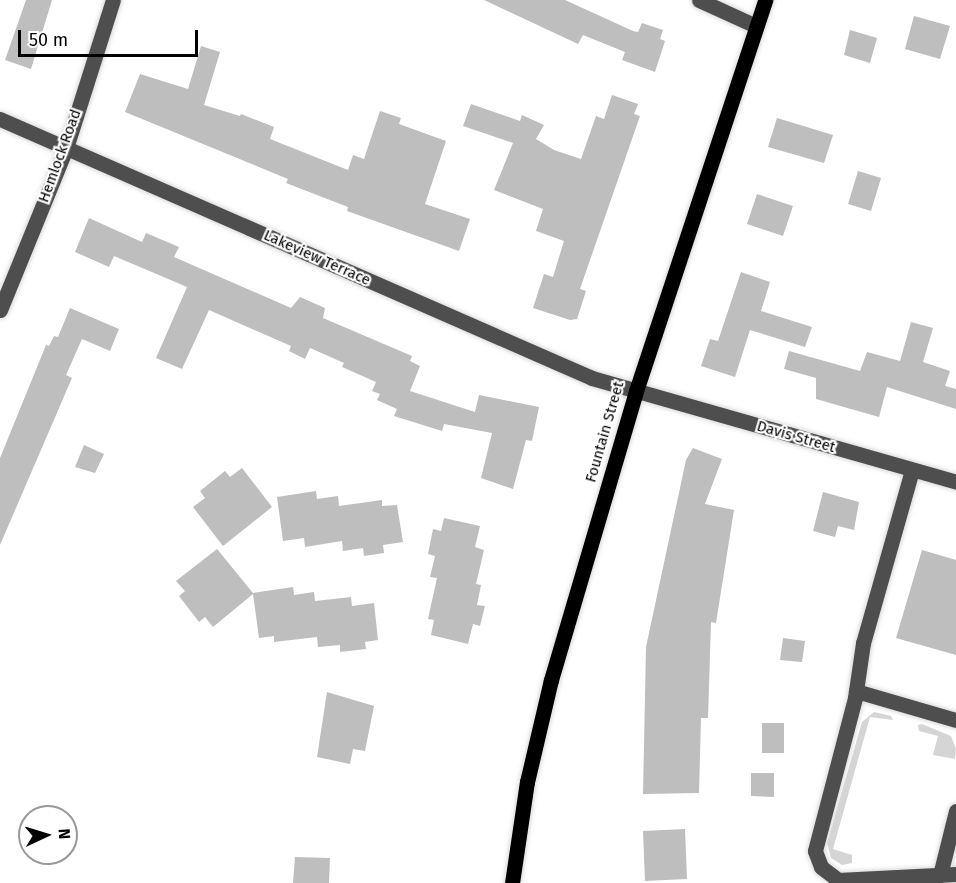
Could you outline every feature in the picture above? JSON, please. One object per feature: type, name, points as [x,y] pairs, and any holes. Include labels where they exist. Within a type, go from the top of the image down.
[{"type":"main road","name":"Fountain Street","points":[[512,883],[527,782],[551,680],[636,391],[765,0]]},
{"type":"street","name":"Hemlock Road","points":[[0,310],[66,148],[113,0]]},
{"type":"street","points":[[699,0],[756,26]]},
{"type":"street","name":"Lakeview Terrace","points":[[0,119],[592,378],[636,391]]},
{"type":"street","name":"Davis Street","points":[[636,391],[955,483]]},
{"type":"street","points":[[912,470],[863,644],[856,691],[815,851],[820,867],[838,880],[956,874]]},
{"type":"street","points":[[856,691],[956,720]]},
{"type":"street","points":[[940,875],[956,811]]},
{"type":"shaded area","points":[[874,712],[891,716],[893,720],[870,717],[833,849],[852,855],[852,863],[842,865],[831,858],[827,843],[862,722]]},
{"type":"shaded area","points":[[922,724],[951,736],[956,749],[955,759],[933,755],[938,736],[919,731],[918,725]]},
{"type":"building","points":[[26,0],[52,0],[31,69],[5,60]]},
{"type":"building","points":[[484,0],[565,0],[633,31],[638,32],[642,23],[663,30],[660,39],[665,41],[655,72],[622,60],[625,52],[583,35],[578,44]]},
{"type":"building","points":[[914,16],[950,26],[940,59],[905,49]]},
{"type":"building","points":[[850,30],[877,38],[870,63],[844,55]]},
{"type":"building","points":[[201,46],[220,52],[204,105],[240,116],[241,114],[274,127],[270,139],[348,170],[353,155],[364,159],[380,111],[401,118],[399,124],[446,141],[425,204],[470,219],[459,251],[347,211],[348,207],[286,183],[288,179],[125,112],[140,74],[188,89]]},
{"type":"building","points":[[612,95],[638,104],[634,114],[640,116],[580,289],[586,291],[577,319],[570,320],[533,308],[544,274],[553,277],[564,241],[536,231],[543,209],[494,190],[513,143],[463,126],[471,104],[520,121],[522,115],[544,125],[536,139],[554,150],[581,159],[596,116],[604,119]]},
{"type":"building","points":[[777,118],[833,135],[824,163],[768,147]]},
{"type":"building","points":[[858,171],[881,178],[871,211],[848,204]]},
{"type":"building","points":[[757,194],[793,206],[783,236],[747,224]]},
{"type":"building","points":[[89,218],[142,242],[146,233],[179,247],[174,257],[291,308],[300,297],[325,308],[323,318],[412,356],[410,361],[420,366],[410,391],[475,412],[479,395],[539,407],[532,441],[526,440],[513,489],[481,478],[492,433],[444,424],[442,431],[394,416],[397,409],[377,400],[380,394],[372,391],[376,382],[342,367],[344,363],[310,348],[305,359],[289,351],[291,346],[209,310],[182,369],[156,358],[187,287],[114,256],[109,267],[75,252]]},
{"type":"building","points":[[741,272],[770,282],[761,311],[812,327],[805,347],[750,330],[735,377],[701,366],[710,339],[718,341]]},
{"type":"building","points":[[70,308],[119,329],[110,351],[82,339],[66,375],[72,378],[0,545],[0,458],[46,345],[49,346],[54,336],[58,337]]},
{"type":"building","points":[[911,322],[933,328],[923,362],[950,371],[945,386],[956,389],[956,409],[887,387],[879,417],[816,399],[816,378],[784,369],[789,351],[860,371],[867,352],[900,361]]},
{"type":"building","points":[[84,445],[104,454],[95,473],[75,467]]},
{"type":"building","points":[[693,448],[722,459],[705,504],[734,510],[716,623],[711,622],[708,718],[701,718],[699,793],[643,794],[646,647],[686,460]]},
{"type":"building","points":[[242,468],[272,507],[223,546],[193,507],[205,498],[200,491],[225,471],[230,477]]},
{"type":"building","points":[[316,491],[317,499],[338,496],[339,506],[382,500],[382,506],[397,505],[403,542],[383,545],[384,553],[364,556],[363,548],[343,551],[342,541],[305,547],[304,538],[283,541],[277,497]]},
{"type":"building","points":[[823,492],[859,502],[854,530],[838,526],[835,537],[813,531]]},
{"type":"building","points":[[444,518],[480,526],[475,547],[484,550],[476,584],[481,585],[477,605],[485,606],[480,626],[473,624],[468,644],[431,635],[434,620],[428,619],[437,578],[430,577],[435,556],[428,554],[433,529],[441,531]]},
{"type":"building","points":[[217,549],[253,593],[293,587],[294,595],[314,592],[315,601],[351,597],[352,606],[374,603],[378,640],[365,642],[366,649],[340,652],[340,645],[318,647],[317,637],[274,642],[274,636],[259,638],[253,594],[213,627],[205,617],[199,622],[179,596],[185,591],[176,581]]},
{"type":"building","points":[[922,550],[956,560],[956,655],[896,638]]},
{"type":"building","points":[[783,638],[805,641],[802,662],[780,660]]},
{"type":"building","points":[[327,692],[374,706],[365,751],[353,749],[350,764],[317,757]]},
{"type":"building","points":[[762,723],[784,723],[784,753],[762,753]]},
{"type":"building","points":[[751,773],[774,773],[774,797],[751,796]]},
{"type":"building","points":[[685,829],[687,879],[645,881],[643,831]]},
{"type":"building","points":[[295,857],[330,858],[329,883],[293,883]]}]
